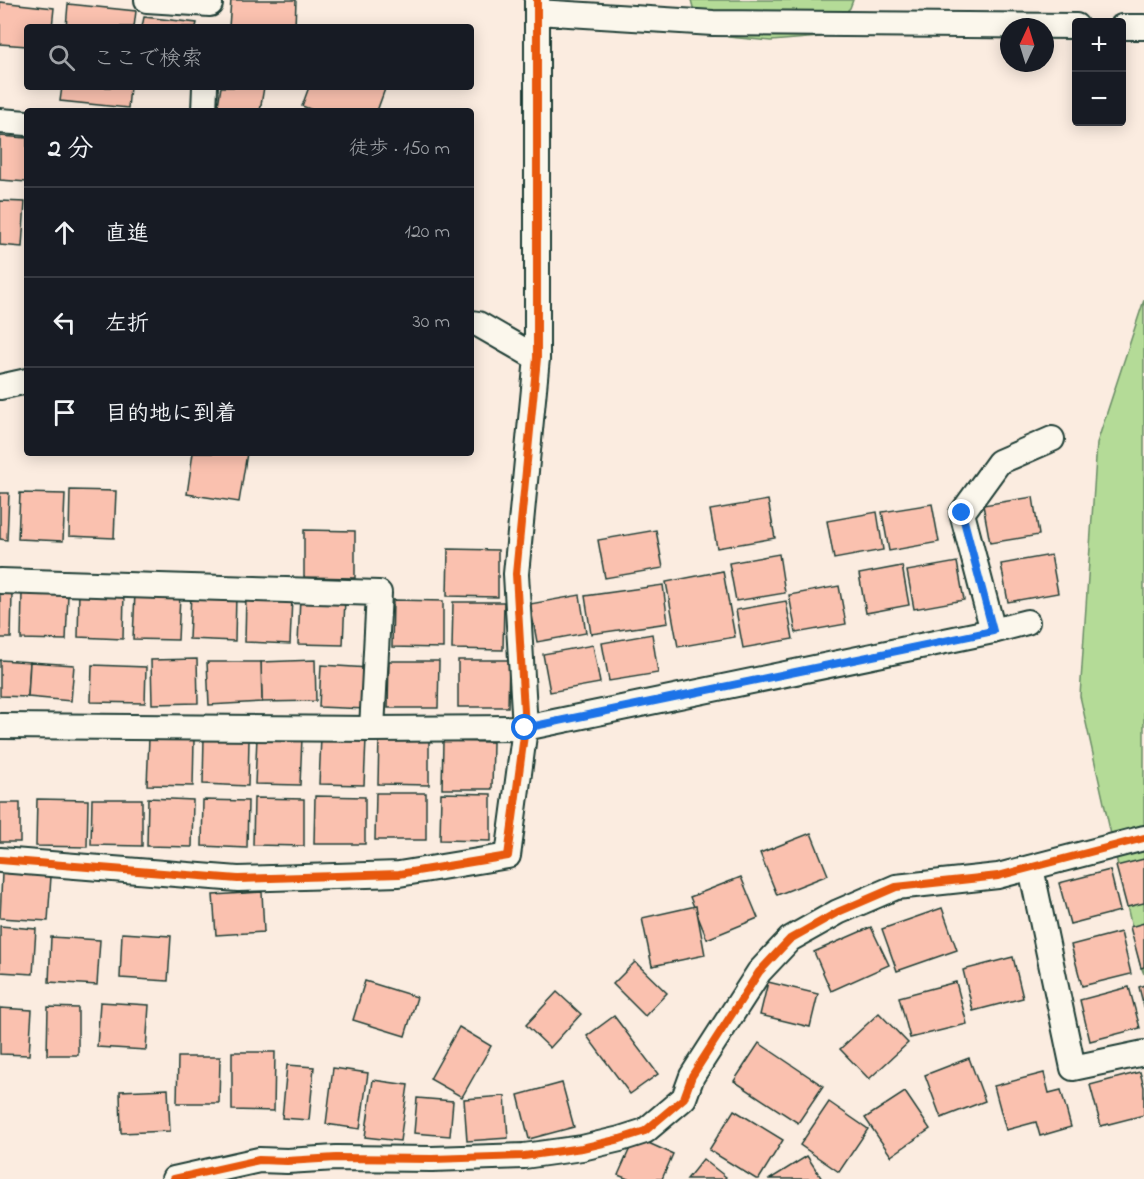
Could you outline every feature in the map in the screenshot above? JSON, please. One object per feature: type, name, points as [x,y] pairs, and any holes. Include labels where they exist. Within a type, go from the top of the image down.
[{"type":"street","points":[[147,0],[209,10]]},
{"type":"street","points":[[0,860],[238,879],[399,874],[508,856],[525,728],[516,574],[537,358],[537,6],[713,23],[1072,26]]},
{"type":"street","points":[[1126,27],[1144,27]]},
{"type":"street","points":[[204,108],[205,90]]},
{"type":"street","points":[[0,121],[24,123]]},
{"type":"street","points":[[474,323],[537,358]]},
{"type":"street","points":[[0,387],[24,382]]},
{"type":"street","points":[[993,631],[962,513],[999,462],[1052,439]]},
{"type":"street","points":[[0,581],[379,593],[372,729]]},
{"type":"street","points":[[0,726],[525,728],[993,631],[1026,622]]},
{"type":"street","points":[[179,1179],[259,1160],[524,1156],[582,1148],[645,1131],[684,1098],[698,1066],[753,981],[789,939],[838,912],[896,887],[998,876],[1144,838]]},
{"type":"street","points":[[1031,868],[1073,1068],[1144,1053]]},
{"type":"green space","points":[[691,0],[853,0],[850,8],[820,37],[771,41],[728,37],[694,11]]},
{"type":"green space","points":[[1144,300],[1144,974],[1080,696],[1097,443]]},
{"type":"building","points":[[231,0],[296,0],[295,24],[229,24]]},
{"type":"building","points":[[0,2],[54,8],[52,24],[24,24],[24,46],[0,44]]},
{"type":"building","points":[[68,4],[136,11],[134,24],[66,24]]},
{"type":"building","points":[[144,17],[197,23],[197,24],[143,24]]},
{"type":"building","points":[[62,90],[130,90],[128,108],[60,101]]},
{"type":"building","points":[[220,90],[264,90],[260,108],[218,108]]},
{"type":"building","points":[[308,90],[385,90],[378,108],[307,108],[302,106]]},
{"type":"building","points":[[0,136],[24,138],[24,182],[0,180]]},
{"type":"building","points":[[0,201],[24,202],[22,247],[0,245]]},
{"type":"building","points":[[193,456],[247,456],[239,502],[187,494]]},
{"type":"building","points":[[70,490],[116,491],[114,538],[69,536]]},
{"type":"building","points":[[0,493],[9,493],[7,540],[0,539]]},
{"type":"building","points":[[20,493],[65,494],[63,541],[18,539]]},
{"type":"building","points":[[1033,497],[1039,535],[990,543],[983,505]]},
{"type":"building","points":[[768,500],[775,538],[717,548],[710,510]]},
{"type":"building","points":[[932,504],[939,542],[889,551],[882,512]]},
{"type":"building","points":[[877,512],[883,550],[834,559],[827,521]]},
{"type":"building","points":[[304,530],[355,531],[355,578],[304,577]]},
{"type":"building","points":[[656,530],[663,568],[605,578],[598,540]]},
{"type":"building","points":[[448,549],[498,550],[498,597],[447,596]]},
{"type":"building","points":[[779,554],[785,593],[736,601],[729,563]]},
{"type":"building","points":[[1051,555],[1058,593],[1008,602],[1001,564]]},
{"type":"building","points":[[957,562],[964,600],[914,609],[907,571]]},
{"type":"building","points":[[902,566],[909,605],[866,613],[859,574]]},
{"type":"building","points":[[723,571],[735,637],[678,647],[666,582]]},
{"type":"building","points":[[663,585],[668,623],[591,634],[585,596]]},
{"type":"building","points":[[839,586],[846,624],[796,633],[789,595]]},
{"type":"building","points":[[79,590],[124,592],[123,639],[78,637]]},
{"type":"building","points":[[0,591],[12,592],[11,638],[0,638]]},
{"type":"building","points":[[22,592],[68,594],[66,640],[21,639]]},
{"type":"building","points":[[135,592],[180,594],[178,640],[133,639]]},
{"type":"building","points":[[191,593],[236,594],[235,641],[189,639]]},
{"type":"building","points":[[580,595],[586,633],[537,642],[530,604]]},
{"type":"building","points":[[246,596],[292,597],[290,644],[245,642]]},
{"type":"building","points":[[300,597],[345,599],[343,645],[298,644]]},
{"type":"building","points":[[393,600],[443,601],[443,648],[392,647]]},
{"type":"building","points":[[786,601],[793,639],[743,648],[736,610]]},
{"type":"building","points":[[453,602],[504,602],[503,650],[452,649]]},
{"type":"building","points":[[652,634],[658,673],[609,681],[602,643]]},
{"type":"building","points":[[593,645],[600,683],[550,692],[543,654]]},
{"type":"building","points":[[197,659],[198,703],[152,704],[151,660]]},
{"type":"building","points":[[0,660],[30,662],[28,697],[0,696]]},
{"type":"building","points":[[315,660],[316,701],[262,702],[261,662]]},
{"type":"building","points":[[458,660],[509,660],[508,707],[458,707]]},
{"type":"building","points":[[389,661],[439,661],[438,708],[388,708]]},
{"type":"building","points":[[30,662],[74,665],[71,701],[28,697]]},
{"type":"building","points":[[207,662],[261,662],[262,702],[209,705]]},
{"type":"building","points":[[92,665],[146,667],[145,703],[91,702]]},
{"type":"building","points":[[321,665],[369,668],[367,709],[319,707]]},
{"type":"building","points":[[204,737],[249,739],[248,786],[203,784]]},
{"type":"building","points":[[257,737],[302,738],[300,785],[255,784]]},
{"type":"building","points":[[321,737],[366,739],[364,785],[319,784]]},
{"type":"building","points":[[379,737],[429,738],[429,785],[378,784]]},
{"type":"building","points":[[149,738],[194,740],[193,786],[147,785]]},
{"type":"building","points":[[443,741],[493,742],[492,789],[442,789]]},
{"type":"building","points":[[376,793],[426,793],[426,840],[375,840]]},
{"type":"building","points":[[441,793],[491,794],[491,841],[440,840]]},
{"type":"building","points":[[315,796],[365,797],[365,844],[314,844]]},
{"type":"building","points":[[148,798],[193,800],[192,847],[147,846]]},
{"type":"building","points":[[254,798],[304,799],[304,846],[253,845]]},
{"type":"building","points":[[37,799],[88,800],[87,847],[36,846]]},
{"type":"building","points":[[92,799],[142,799],[142,846],[91,845]]},
{"type":"building","points":[[203,800],[248,801],[247,848],[202,846]]},
{"type":"building","points":[[0,803],[20,803],[20,842],[0,842]]},
{"type":"building","points":[[811,833],[828,875],[777,895],[760,853]]},
{"type":"building","points":[[1144,859],[1144,903],[1127,907],[1116,866]]},
{"type":"building","points":[[1110,870],[1120,911],[1070,924],[1059,883]]},
{"type":"building","points":[[2,873],[51,876],[48,921],[0,918]]},
{"type":"building","points":[[741,877],[758,918],[707,939],[690,897]]},
{"type":"building","points":[[262,892],[264,932],[216,935],[213,895]]},
{"type":"building","points":[[696,906],[705,955],[652,966],[642,918]]},
{"type":"building","points":[[942,908],[957,950],[897,971],[882,929]]},
{"type":"building","points":[[1144,923],[1144,967],[1141,968],[1130,927]]},
{"type":"building","points":[[0,926],[36,929],[33,974],[0,972]]},
{"type":"building","points":[[871,927],[889,965],[831,991],[814,952]]},
{"type":"building","points":[[1121,932],[1131,974],[1082,986],[1071,945]]},
{"type":"building","points":[[122,933],[171,936],[168,981],[120,978]]},
{"type":"building","points":[[51,937],[100,940],[97,985],[49,982]]},
{"type":"building","points":[[1013,957],[1023,998],[973,1011],[963,970]]},
{"type":"building","points":[[635,962],[667,993],[645,1016],[613,984]]},
{"type":"building","points":[[365,981],[417,997],[405,1036],[353,1020]]},
{"type":"building","points":[[768,982],[818,994],[810,1027],[760,1015]]},
{"type":"building","points":[[956,982],[967,1024],[910,1038],[899,997]]},
{"type":"building","points":[[1144,985],[1144,1007],[1139,987]]},
{"type":"building","points":[[1129,987],[1140,1028],[1090,1041],[1080,1000]]},
{"type":"building","points":[[557,992],[581,1014],[550,1048],[526,1025]]},
{"type":"building","points":[[100,1002],[149,1005],[146,1050],[97,1047]]},
{"type":"building","points":[[48,1007],[78,1008],[78,1055],[47,1055]]},
{"type":"building","points":[[0,1008],[32,1010],[29,1055],[0,1054]]},
{"type":"building","points":[[879,1013],[908,1043],[869,1079],[840,1049]]},
{"type":"building","points":[[614,1016],[658,1074],[630,1094],[587,1036]]},
{"type":"building","points":[[459,1027],[491,1046],[462,1097],[430,1079]]},
{"type":"building","points":[[759,1043],[823,1086],[798,1123],[734,1081]]},
{"type":"building","points":[[232,1052],[275,1052],[274,1111],[232,1110]]},
{"type":"building","points":[[178,1057],[220,1057],[219,1103],[177,1103]]},
{"type":"building","points":[[969,1058],[985,1101],[941,1118],[925,1075]]},
{"type":"building","points":[[287,1065],[314,1067],[309,1120],[282,1118]]},
{"type":"building","points":[[333,1068],[368,1073],[360,1129],[326,1124]]},
{"type":"building","points":[[1140,1072],[1144,1087],[1144,1115],[1101,1126],[1090,1085]]},
{"type":"building","points":[[1044,1073],[1049,1093],[1061,1090],[1071,1127],[1040,1136],[1036,1122],[1006,1130],[994,1086]]},
{"type":"building","points":[[373,1080],[408,1085],[400,1141],[365,1137]]},
{"type":"building","points":[[562,1083],[574,1127],[529,1139],[518,1095]]},
{"type":"building","points":[[168,1089],[170,1131],[121,1133],[120,1091]]},
{"type":"building","points":[[905,1092],[930,1129],[891,1156],[865,1118]]},
{"type":"building","points":[[505,1096],[508,1138],[467,1141],[464,1099]]},
{"type":"building","points":[[417,1098],[453,1101],[450,1136],[414,1133]]},
{"type":"building","points":[[829,1102],[868,1129],[839,1172],[800,1145]]},
{"type":"building","points":[[734,1110],[783,1140],[759,1179],[709,1150]]},
{"type":"building","points":[[635,1137],[673,1154],[662,1179],[628,1179],[618,1175]]},
{"type":"building","points":[[807,1156],[822,1179],[770,1179]]},
{"type":"building","points":[[703,1159],[726,1177],[724,1179],[687,1179]]},
{"type":"cycle path","points":[[0,860],[238,879],[399,874],[508,856],[525,728],[516,574],[537,358],[537,0]]},
{"type":"cycle path","points":[[174,1179],[259,1160],[524,1156],[582,1148],[645,1131],[684,1098],[692,1076],[759,972],[790,939],[838,912],[896,887],[998,876],[1144,838]]},
{"type":"route","points":[[525,728],[993,631],[962,513]]}]
